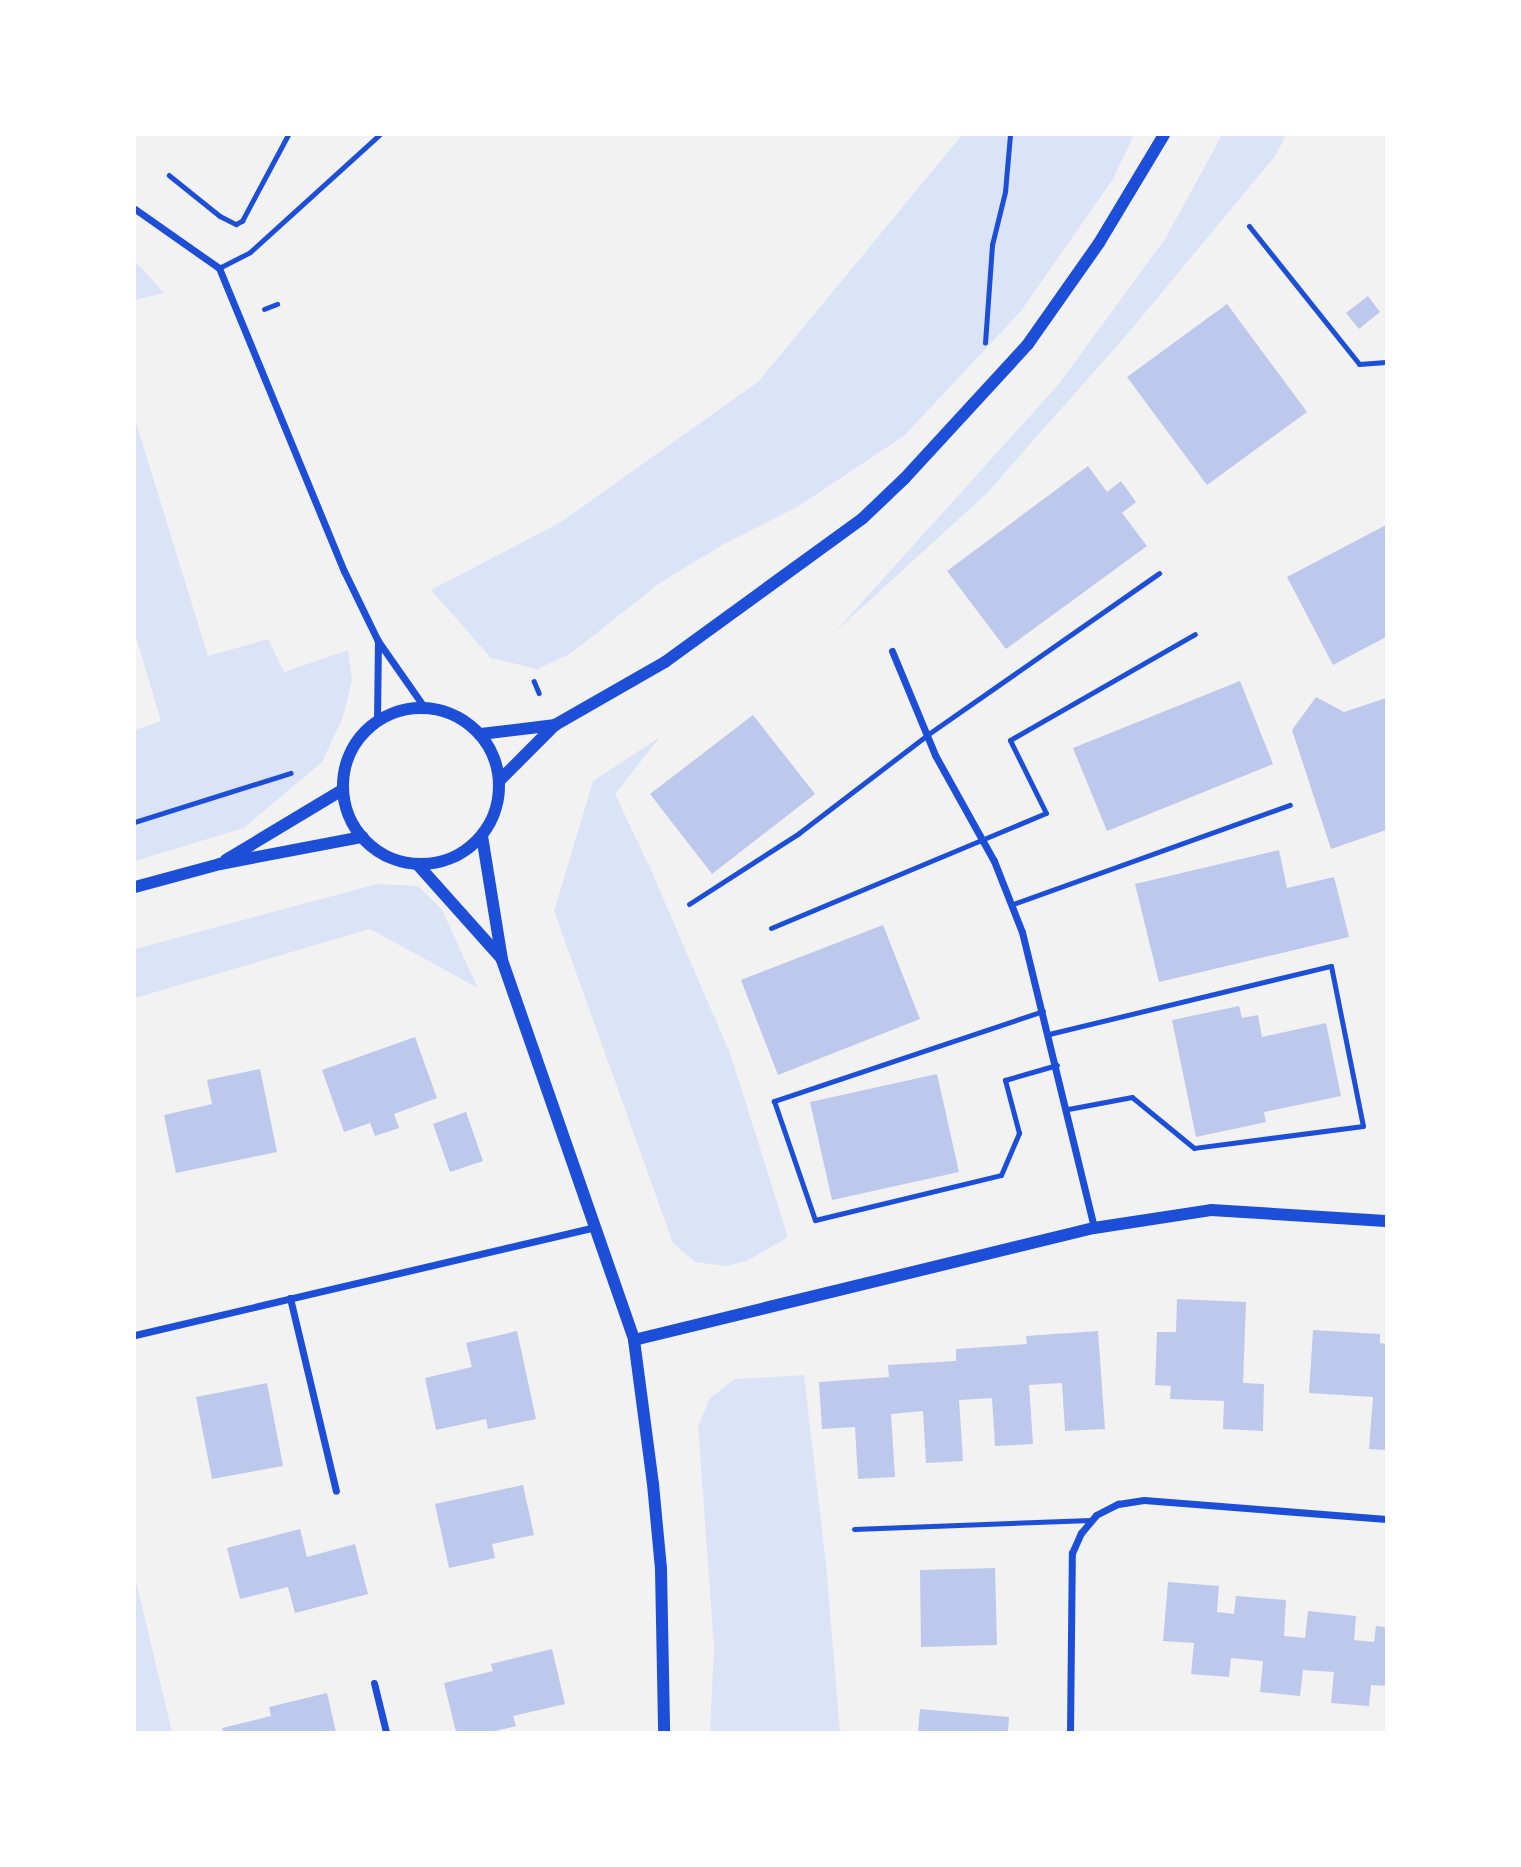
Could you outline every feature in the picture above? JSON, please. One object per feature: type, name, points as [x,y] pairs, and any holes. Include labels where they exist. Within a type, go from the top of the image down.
[{"type":"street","points":[[500,780],[555,725],[665,662],[863,518],[904,479],[1028,344],[1099,243],[1164,135]]},
{"type":"street","points":[[135,209],[219,268],[289,442],[378,641],[424,707]]},
{"type":"street","points":[[377,721],[378,641]]},
{"type":"street","points":[[892,651],[927,735],[984,841],[1013,905],[1068,1109],[1094,1228]]},
{"type":"street","points":[[424,707],[445,710],[464,719],[481,734],[494,756],[500,780],[495,814],[482,836],[457,856],[418,865],[400,862],[379,852],[362,837],[347,815],[342,790],[348,756],[364,731],[377,721],[400,711],[424,707]]},
{"type":"street","points":[[481,734],[555,725]]},
{"type":"street","points":[[220,864],[342,790]]},
{"type":"street","points":[[482,836],[502,960],[548,1098],[597,1227],[634,1340],[661,1569],[664,1732]]},
{"type":"street","points":[[135,887],[220,864],[362,837]]},
{"type":"street","points":[[418,865],[502,960]]},
{"type":"street","points":[[634,1340],[1094,1228],[1211,1210],[1386,1221]]},
{"type":"street","points":[[135,1335],[597,1227]]},
{"type":"street","points":[[290,1298],[336,1490]]},
{"type":"street","points":[[1070,1732],[1072,1553],[1081,1533],[1091,1520],[1118,1504],[1144,1500],[1386,1519]]},
{"type":"street","points":[[374,1683],[386,1732]]},
{"type":"lane","points":[[219,268],[250,252],[379,135]]},
{"type":"lane","points":[[1249,226],[1359,364],[1386,362]]},
{"type":"lane","points":[[689,905],[799,833],[927,735],[1159,573]]},
{"type":"lane","points":[[771,928],[1046,813],[1010,740],[1195,634]]},
{"type":"lane","points":[[1013,905],[1290,805]]},
{"type":"lane","points":[[1049,1034],[1331,966],[1363,1126],[1194,1148],[1132,1097],[1068,1109]]},
{"type":"lane","points":[[1043,1011],[774,1101],[815,1220],[1001,1175],[1019,1133],[1005,1080],[1057,1066]]},
{"type":"lane","points":[[854,1529],[1091,1520]]},
{"type":"path","points":[[169,175],[217,214],[236,224],[242,221],[288,135]]},
{"type":"path","points":[[985,342],[992,245],[1004,192],[1010,135]]},
{"type":"path","points":[[264,309],[277,303]]},
{"type":"path","points":[[534,681],[538,693]]},
{"type":"path","points":[[135,822],[290,773]]},
{"type":"shaded area","points":[[962,135],[1134,135],[1113,179],[1021,311],[904,436],[799,506],[724,544],[661,582],[570,654],[537,669],[491,658],[431,590],[561,522],[759,381]]},
{"type":"shaded area","points":[[1222,135],[1286,135],[1276,155],[1130,331],[986,494],[834,633],[1058,385],[1165,239]]},
{"type":"shaded area","points":[[136,262],[164,293],[135,300]]},
{"type":"shaded area","points":[[135,419],[208,656],[268,639],[284,672],[348,650],[352,681],[343,717],[322,762],[244,828],[135,861],[135,730],[161,721],[135,634]]},
{"type":"shaded area","points":[[660,737],[615,794],[730,1053],[788,1237],[747,1261],[726,1266],[695,1262],[673,1243],[554,911],[593,781]]},
{"type":"shaded area","points":[[377,884],[418,886],[442,910],[478,988],[370,929],[135,998],[135,949]]},
{"type":"shaded area","points":[[804,1375],[826,1564],[840,1732],[710,1732],[714,1647],[698,1426],[710,1398],[735,1379]]},
{"type":"shaded area","points":[[135,1577],[172,1732],[136,1732]]},
{"type":"building","points":[[1368,296],[1380,312],[1359,329],[1346,313]]},
{"type":"building","points":[[1227,304],[1307,412],[1207,485],[1127,377]]},
{"type":"building","points":[[1088,466],[1107,492],[1121,481],[1136,502],[1122,513],[1147,546],[1006,649],[947,571]]},
{"type":"building","points":[[1386,525],[1386,637],[1333,665],[1287,577]]},
{"type":"building","points":[[1240,681],[1273,764],[1107,831],[1073,748]]},
{"type":"building","points":[[1316,697],[1344,712],[1386,698],[1386,830],[1331,849],[1292,730]]},
{"type":"building","points":[[753,715],[815,794],[712,874],[650,794]]},
{"type":"building","points":[[1279,850],[1287,888],[1334,877],[1349,937],[1159,982],[1135,884]]},
{"type":"building","points":[[883,925],[920,1019],[778,1075],[741,980]]},
{"type":"building","points":[[1239,1006],[1242,1018],[1258,1015],[1262,1037],[1326,1023],[1341,1096],[1264,1112],[1266,1122],[1196,1137],[1172,1020]]},
{"type":"building","points":[[415,1037],[437,1098],[394,1114],[399,1128],[375,1136],[370,1123],[344,1132],[322,1070]]},
{"type":"building","points":[[260,1069],[277,1152],[176,1173],[164,1115],[212,1104],[207,1080]]},
{"type":"building","points":[[937,1074],[959,1172],[832,1200],[810,1102]]},
{"type":"building","points":[[466,1112],[483,1161],[450,1172],[433,1124]]},
{"type":"building","points":[[1177,1299],[1246,1302],[1243,1383],[1264,1384],[1263,1431],[1223,1429],[1224,1401],[1170,1399],[1171,1386],[1155,1385],[1157,1332],[1176,1332]]},
{"type":"building","points":[[1313,1330],[1380,1334],[1380,1343],[1386,1344],[1386,1450],[1369,1449],[1373,1397],[1309,1393]]},
{"type":"building","points":[[517,1331],[536,1419],[488,1429],[486,1419],[436,1430],[425,1378],[472,1367],[466,1343]]},
{"type":"building","points":[[1098,1331],[1105,1429],[1065,1431],[1062,1383],[1029,1385],[1033,1444],[995,1446],[992,1398],[959,1400],[963,1461],[926,1463],[923,1411],[891,1414],[895,1477],[858,1479],[855,1427],[822,1429],[819,1382],[889,1377],[888,1365],[956,1361],[956,1349],[1027,1344],[1026,1336]]},
{"type":"building","points":[[267,1383],[283,1466],[212,1479],[196,1397]]},
{"type":"building","points":[[523,1485],[534,1535],[492,1544],[495,1558],[449,1568],[435,1504]]},
{"type":"building","points":[[300,1529],[307,1557],[355,1544],[368,1594],[295,1613],[288,1587],[240,1599],[227,1548]]},
{"type":"building","points":[[995,1568],[997,1645],[921,1647],[920,1570]]},
{"type":"building","points":[[1168,1582],[1219,1586],[1217,1612],[1234,1614],[1236,1596],[1286,1600],[1284,1636],[1305,1638],[1308,1611],[1356,1616],[1354,1640],[1374,1642],[1376,1626],[1386,1627],[1386,1686],[1371,1685],[1369,1706],[1331,1703],[1334,1672],[1303,1670],[1300,1696],[1260,1692],[1263,1661],[1231,1658],[1229,1677],[1191,1674],[1194,1643],[1163,1641]]},
{"type":"building","points":[[552,1649],[565,1704],[513,1716],[516,1726],[491,1732],[456,1732],[444,1683],[493,1671],[491,1664]]},
{"type":"building","points":[[327,1693],[336,1732],[223,1732],[222,1728],[271,1716],[269,1707]]},
{"type":"building","points":[[920,1709],[1009,1717],[1008,1732],[918,1732]]}]
